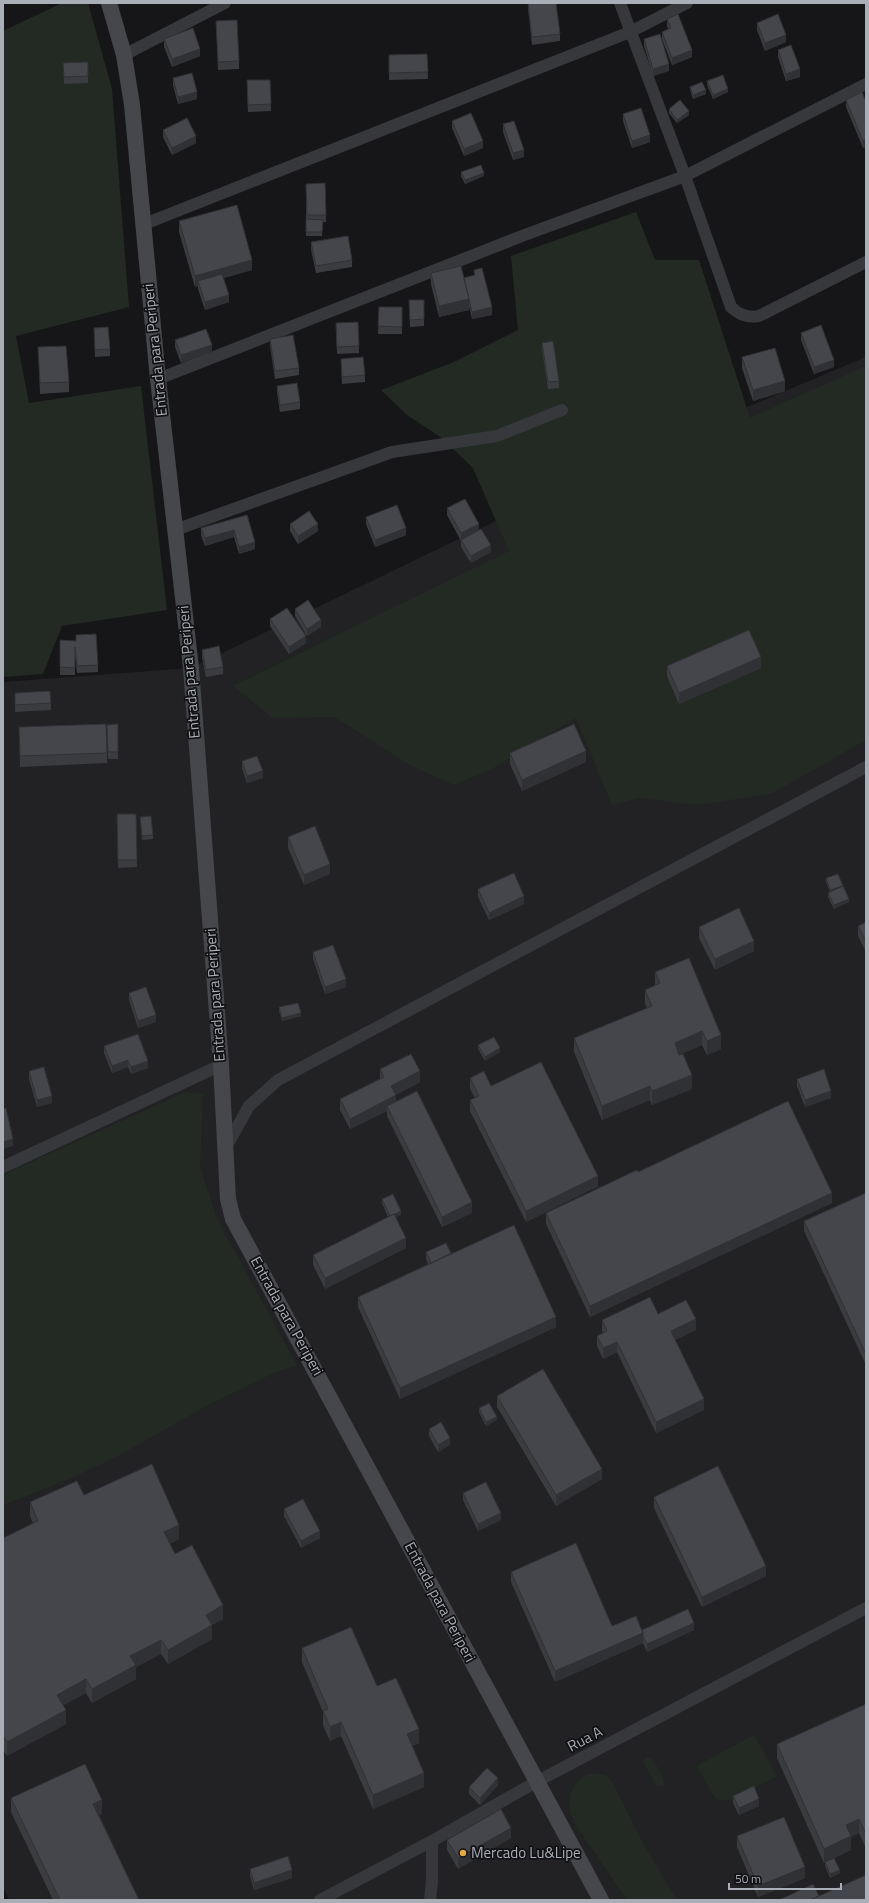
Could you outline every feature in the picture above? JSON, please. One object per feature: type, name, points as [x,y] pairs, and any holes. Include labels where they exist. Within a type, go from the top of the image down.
[{"type":"main road","name":"Entrada para Periperi","points":[[109,3],[124,55],[132,105],[142,225],[158,379],[191,668],[221,1065],[224,1150],[228,1199],[233,1219],[601,1900]]},
{"type":"street","points":[[124,55],[225,3]]},
{"type":"street","points":[[620,3],[686,176],[731,307],[737,313],[751,317],[759,316],[866,262]]},
{"type":"street","points":[[142,225],[630,32],[687,3]]},
{"type":"street","points":[[158,379],[522,236],[686,176],[866,84]]},
{"type":"street","points":[[175,530],[392,452],[497,436],[562,410]]},
{"type":"street","points":[[224,1150],[249,1106],[278,1080],[866,767]]},
{"type":"street","points":[[3,1167],[221,1065]]},
{"type":"street","name":"Rua A","points":[[320,1900],[432,1841],[536,1782],[866,1608]]},
{"type":"street","points":[[430,1900],[432,1882],[432,1841]]},
{"type":"shaded area","points":[[62,3],[88,3],[112,89],[129,307],[16,336],[29,403],[141,386],[167,610],[62,626],[43,674],[3,677],[3,31]]},
{"type":"shaded area","points":[[636,212],[655,260],[699,260],[750,418],[866,366],[866,740],[771,794],[697,805],[640,798],[612,805],[576,718],[490,770],[454,785],[408,764],[335,717],[273,718],[233,686],[509,551],[473,468],[442,438],[407,415],[381,390],[454,362],[518,330],[511,256]]},
{"type":"shaded area","points":[[866,357],[866,1900],[9,1900],[3,1887],[3,682],[191,668],[633,455]]},
{"type":"shaded area","points":[[185,1092],[203,1094],[200,1168],[217,1219],[297,1365],[274,1373],[208,1405],[118,1456],[67,1480],[3,1505],[3,1175]]},
{"type":"shaded area","points":[[754,1735],[777,1776],[730,1801],[715,1798],[697,1766]]},
{"type":"shaded area","points":[[648,1757],[651,1758],[659,1769],[664,1785],[657,1786],[644,1764],[644,1760]]},
{"type":"shaded area","points":[[592,1773],[607,1776],[613,1784],[645,1847],[677,1900],[627,1900],[580,1832],[574,1822],[570,1810],[570,1796],[575,1784],[580,1779]]},
{"type":"building","points":[[528,3],[556,3],[560,34],[532,37]]},
{"type":"building","points":[[678,14],[692,50],[672,58],[662,32],[671,28],[667,19]]},
{"type":"building","points":[[778,14],[786,35],[765,43],[757,23]]},
{"type":"building","points":[[237,20],[239,61],[218,62],[216,21]]},
{"type":"building","points":[[193,28],[200,49],[172,59],[164,39]]},
{"type":"building","points":[[660,34],[669,64],[653,69],[644,39]]},
{"type":"building","points":[[791,45],[800,69],[786,74],[778,50]]},
{"type":"building","points":[[427,54],[428,72],[389,73],[389,55]]},
{"type":"building","points":[[88,62],[88,76],[64,77],[63,63]]},
{"type":"building","points":[[192,73],[197,92],[178,97],[173,78]]},
{"type":"building","points":[[723,75],[728,89],[713,95],[707,81]]},
{"type":"building","points":[[247,80],[270,80],[271,104],[248,105]]},
{"type":"building","points":[[702,82],[706,90],[693,95],[690,87]]},
{"type":"building","points":[[862,92],[866,102],[866,139],[863,141],[846,100]]},
{"type":"building","points":[[680,100],[689,111],[677,120],[669,109]]},
{"type":"building","points":[[641,108],[650,135],[632,141],[623,114]]},
{"type":"building","points":[[471,113],[483,141],[464,149],[452,121]]},
{"type":"building","points":[[187,118],[196,136],[172,148],[163,130]]},
{"type":"building","points":[[514,121],[524,150],[513,153],[503,124]]},
{"type":"building","points":[[481,165],[484,173],[465,180],[461,172]]},
{"type":"building","points":[[325,183],[326,215],[307,215],[306,184]]},
{"type":"building","points":[[237,205],[252,260],[195,276],[179,221]]},
{"type":"building","points":[[306,219],[323,220],[322,232],[306,232]]},
{"type":"building","points":[[348,236],[352,260],[316,266],[311,242]]},
{"type":"building","points":[[461,266],[469,299],[439,306],[431,273]]},
{"type":"building","points":[[482,268],[492,307],[472,312],[464,278],[475,275],[474,270]]},
{"type":"building","points":[[222,274],[229,295],[205,302],[198,281]]},
{"type":"building","points":[[409,300],[424,300],[424,319],[410,320]]},
{"type":"building","points":[[379,307],[402,307],[402,327],[378,326]]},
{"type":"building","points":[[358,322],[359,346],[337,347],[336,323]]},
{"type":"building","points":[[821,325],[834,360],[814,367],[801,333]]},
{"type":"building","points":[[108,327],[110,349],[95,350],[94,328]]},
{"type":"building","points":[[206,329],[212,345],[181,355],[175,340]]},
{"type":"building","points":[[293,335],[299,368],[275,371],[270,339]]},
{"type":"building","points":[[553,341],[559,381],[548,382],[542,343]]},
{"type":"building","points":[[66,346],[69,382],[40,383],[38,347]]},
{"type":"building","points":[[775,348],[785,381],[753,390],[742,357]]},
{"type":"building","points":[[363,357],[365,375],[342,377],[341,359]]},
{"type":"building","points":[[297,383],[300,402],[280,405],[277,386]]},
{"type":"building","points":[[465,499],[479,524],[461,533],[447,508]]},
{"type":"building","points":[[397,505],[406,528],[375,540],[366,517]]},
{"type":"building","points":[[309,511],[318,524],[298,536],[290,524]]},
{"type":"building","points":[[247,515],[255,542],[239,547],[234,530],[205,538],[201,528]]},
{"type":"building","points":[[481,529],[491,545],[471,556],[461,540]]},
{"type":"building","points":[[308,600],[321,620],[307,629],[295,609]]},
{"type":"building","points":[[287,608],[306,636],[289,647],[270,619]]},
{"type":"building","points":[[749,630],[761,657],[679,693],[667,666]]},
{"type":"building","points":[[96,634],[98,665],[77,666],[75,647],[75,668],[60,667],[60,640],[76,641],[76,635]]},
{"type":"building","points":[[219,646],[223,667],[206,670],[202,650]]},
{"type":"building","points":[[50,691],[51,703],[15,705],[15,693]]},
{"type":"building","points":[[106,724],[107,753],[20,756],[19,727]]},
{"type":"building","points":[[118,724],[118,752],[108,752],[107,725]]},
{"type":"building","points":[[574,724],[586,751],[522,780],[510,753]]},
{"type":"building","points":[[257,756],[263,771],[247,776],[242,761]]},
{"type":"building","points":[[117,814],[136,814],[137,860],[118,860]]},
{"type":"building","points":[[151,816],[153,835],[142,836],[140,817]]},
{"type":"building","points":[[315,826],[330,864],[304,875],[288,837]]},
{"type":"building","points":[[514,873],[524,896],[489,913],[478,889]]},
{"type":"building","points":[[838,874],[843,886],[830,890],[826,878]]},
{"type":"building","points":[[843,886],[849,899],[834,905],[828,893]]},
{"type":"building","points":[[739,908],[754,941],[715,959],[699,927]]},
{"type":"building","points":[[866,922],[866,941],[858,926]]},
{"type":"building","points":[[333,945],[346,979],[325,987],[313,952]]},
{"type":"building","points":[[689,958],[721,1035],[707,1041],[702,1031],[675,1043],[679,1055],[683,1054],[692,1075],[652,1091],[650,1086],[602,1106],[574,1038],[652,1006],[645,990],[660,983],[655,972]]},
{"type":"building","points":[[146,987],[156,1015],[138,1021],[129,993]]},
{"type":"building","points":[[298,1003],[301,1013],[282,1018],[279,1007]]},
{"type":"building","points":[[138,1034],[148,1061],[131,1067],[128,1060],[112,1066],[104,1046]]},
{"type":"building","points":[[494,1037],[500,1048],[485,1057],[478,1045]]},
{"type":"building","points":[[411,1054],[420,1071],[391,1086],[396,1095],[350,1119],[340,1099],[384,1077],[380,1069]]},
{"type":"building","points":[[541,1062],[598,1176],[526,1211],[470,1100],[479,1096],[470,1078],[484,1071],[491,1086]]},
{"type":"building","points":[[44,1067],[52,1096],[37,1100],[29,1071]]},
{"type":"building","points":[[824,1069],[831,1091],[805,1100],[797,1079]]},
{"type":"building","points":[[417,1091],[472,1202],[442,1217],[387,1106]]},
{"type":"building","points":[[788,1101],[832,1193],[590,1306],[546,1213],[637,1170],[638,1172]]},
{"type":"building","points":[[6,1108],[13,1139],[3,1142],[3,1109]]},
{"type":"building","points":[[866,1193],[866,1354],[804,1221]]},
{"type":"building","points":[[393,1194],[401,1211],[390,1216],[382,1199]]},
{"type":"building","points":[[394,1214],[406,1238],[325,1278],[313,1255]]},
{"type":"building","points":[[514,1225],[556,1317],[400,1388],[358,1297]]},
{"type":"building","points":[[446,1243],[451,1253],[431,1263],[426,1252]]},
{"type":"building","points":[[650,1297],[658,1314],[686,1300],[696,1319],[671,1331],[704,1399],[656,1422],[617,1342],[603,1348],[597,1336],[607,1331],[602,1320]]},
{"type":"building","points":[[543,1369],[602,1469],[556,1495],[497,1396]]},
{"type":"building","points":[[489,1403],[497,1417],[486,1422],[479,1408]]},
{"type":"building","points":[[441,1422],[450,1438],[438,1445],[429,1429]]},
{"type":"building","points":[[152,1464],[179,1525],[164,1532],[175,1554],[192,1545],[223,1605],[206,1615],[212,1625],[168,1650],[161,1640],[130,1656],[136,1665],[92,1689],[86,1679],[57,1695],[66,1710],[7,1742],[3,1736],[3,1538],[38,1521],[30,1502],[77,1481],[84,1495]]},
{"type":"building","points":[[718,1466],[766,1566],[702,1597],[654,1497]]},
{"type":"building","points":[[486,1482],[501,1513],[478,1524],[463,1493]]},
{"type":"building","points":[[303,1499],[320,1531],[301,1541],[284,1509]]},
{"type":"building","points":[[576,1543],[612,1626],[636,1616],[643,1633],[555,1671],[511,1572]]},
{"type":"building","points":[[688,1609],[694,1623],[647,1644],[642,1630]]},
{"type":"building","points":[[351,1627],[377,1686],[396,1678],[419,1729],[407,1734],[424,1773],[373,1795],[341,1722],[330,1727],[323,1711],[328,1709],[302,1648]]},
{"type":"building","points":[[866,1704],[866,1834],[859,1819],[846,1825],[851,1836],[824,1849],[777,1744]]},
{"type":"building","points":[[85,1764],[102,1800],[93,1804],[139,1900],[60,1900],[11,1798]]},
{"type":"building","points":[[487,1768],[498,1778],[480,1798],[469,1787]]},
{"type":"building","points":[[754,1786],[759,1799],[739,1808],[733,1796]]},
{"type":"building","points":[[501,1809],[511,1828],[458,1858],[447,1840]]},
{"type":"building","points":[[784,1817],[805,1867],[758,1886],[737,1836]]},
{"type":"building","points":[[288,1856],[292,1870],[254,1883],[250,1869]]},
{"type":"building","points":[[834,1858],[840,1870],[830,1874],[825,1862]]},
{"type":"building","points":[[866,1875],[866,1900],[810,1900]]},
{"type":"building","points":[[813,1884],[819,1896],[810,1900],[779,1900]]},
{"type":"place","name":"Mercado Lu&Lipe","points":[[463,1853]]}]
